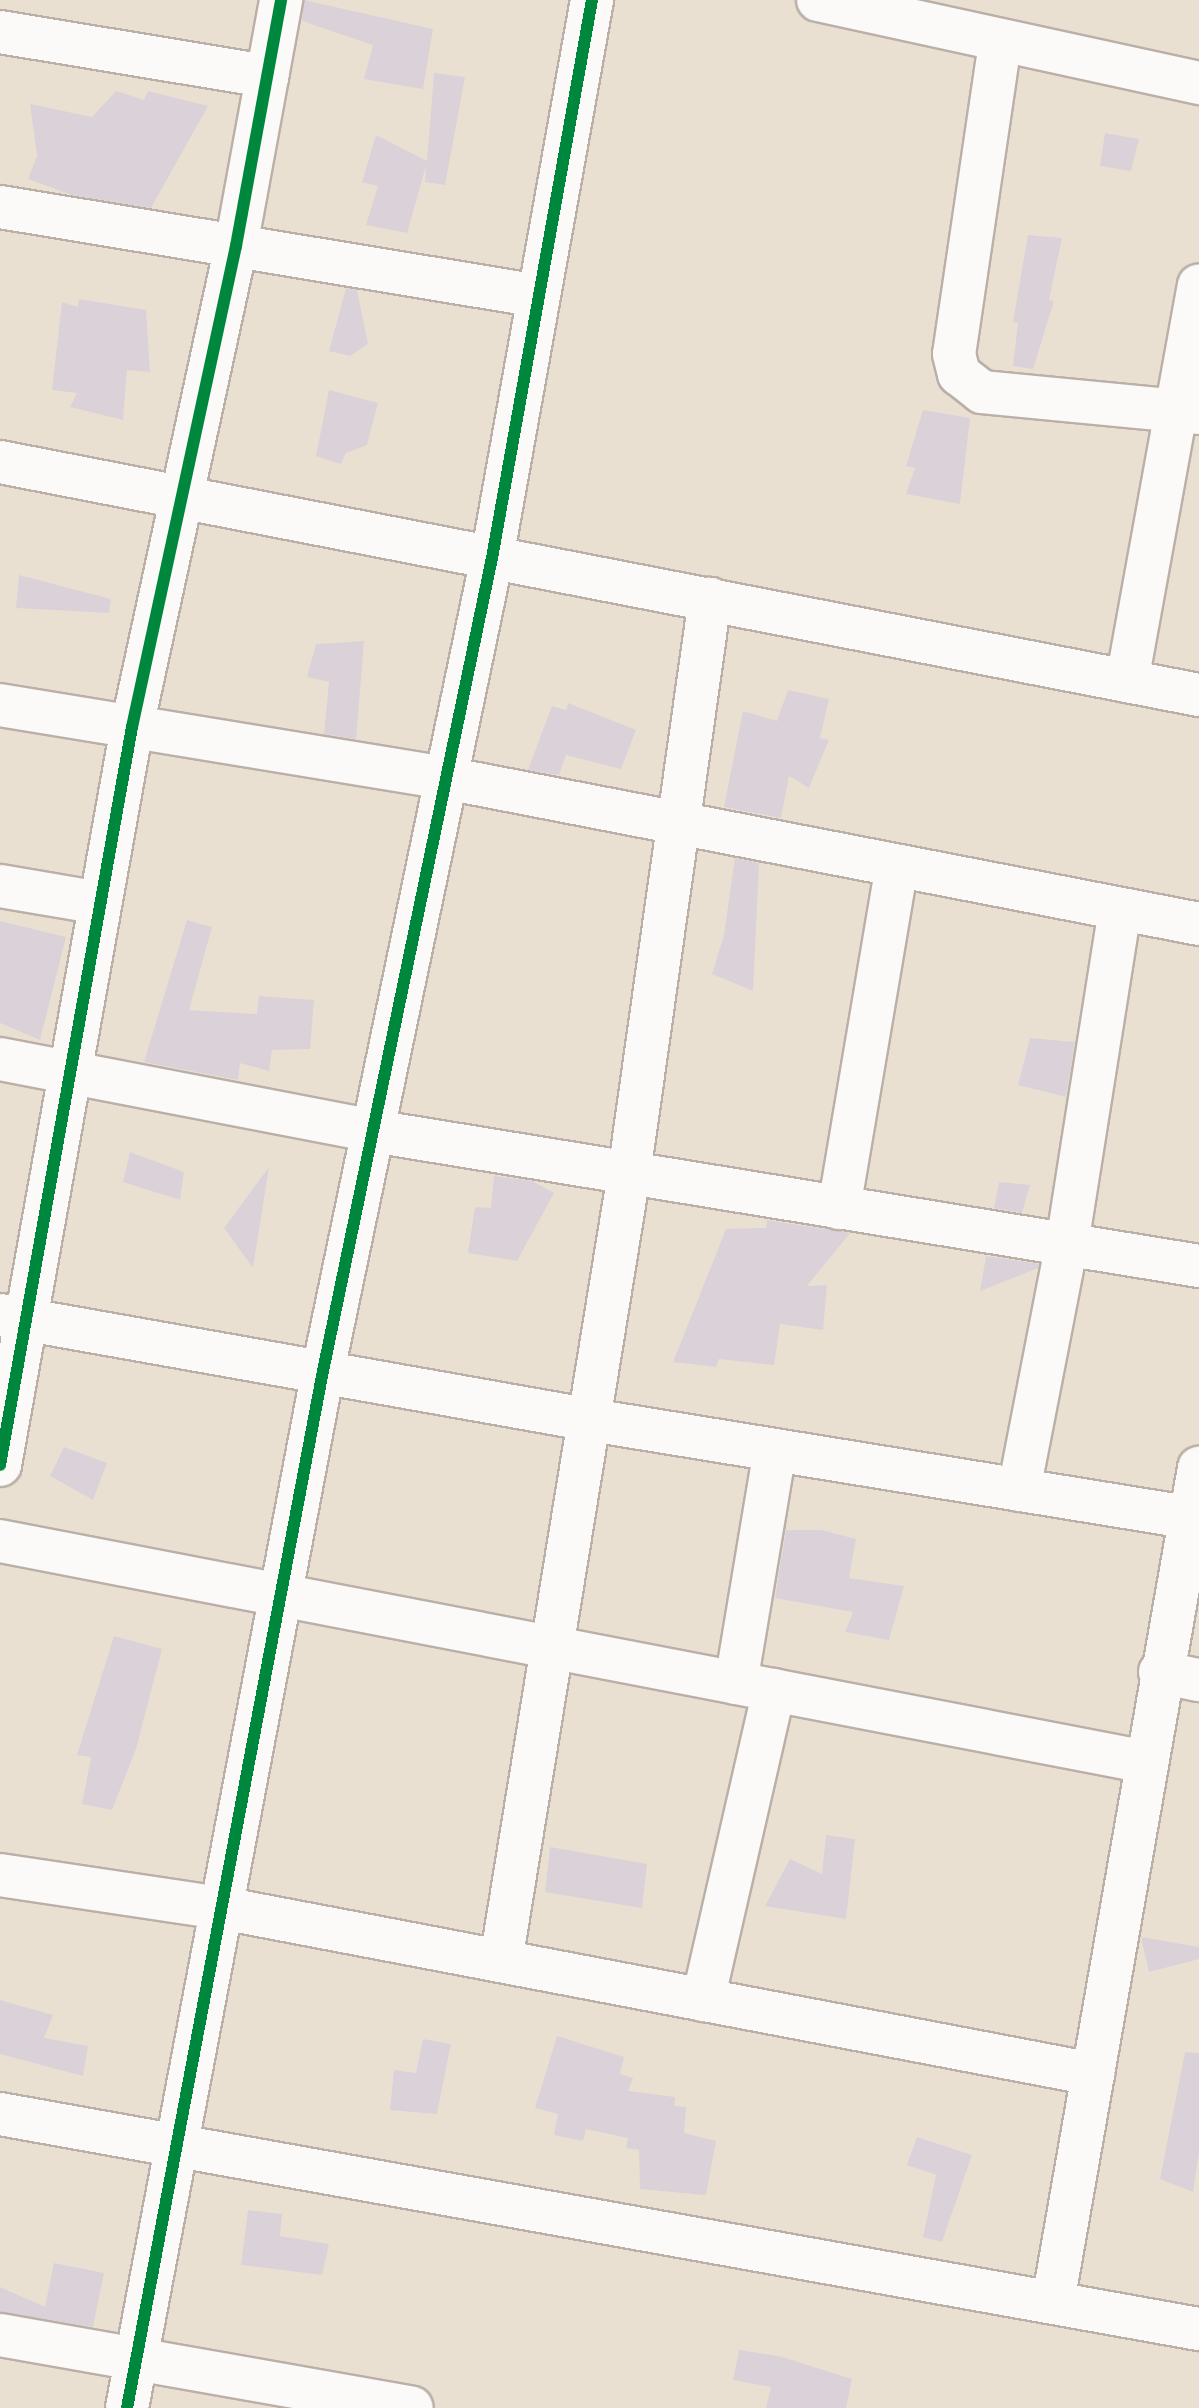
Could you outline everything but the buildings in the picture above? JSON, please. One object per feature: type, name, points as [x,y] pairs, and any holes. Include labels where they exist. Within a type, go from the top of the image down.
[{"type":"street","points":[[0,1465],[13,1317],[70,1072],[132,727],[236,246],[281,0]]},
{"type":"street","points":[[127,2408],[323,1371],[492,558],[592,0]]},
{"type":"street","points":[[818,0],[1000,43],[1199,83]]},
{"type":"street","points":[[0,32],[267,76]]},
{"type":"street","points":[[1000,43],[954,354],[959,374],[982,392],[1188,411]]},
{"type":"street","points":[[0,207],[539,296]]},
{"type":"street","points":[[1127,681],[1188,411],[1199,286]]},
{"type":"street","points":[[0,462],[1199,695]]},
{"type":"street","points":[[501,1961],[629,1174],[710,599]]},
{"type":"street","points":[[0,705],[446,778],[1199,924]]},
{"type":"street","points":[[839,1208],[897,866]]},
{"type":"street","points":[[0,886],[100,903]]},
{"type":"street","points":[[1019,1490],[1067,1244],[1120,909]]},
{"type":"street","points":[[0,1059],[373,1131],[1199,1266]]},
{"type":"street","points":[[13,1317],[591,1420],[1194,1518]]},
{"type":"street","points":[[703,2000],[755,1687],[775,1450]]},
{"type":"street","points":[[1053,2302],[1147,1762],[1180,1676],[1199,1468]]},
{"type":"street","points":[[0,1541],[281,1598],[1147,1762]]},
{"type":"street","points":[[0,1875],[222,1908],[1093,2074]]},
{"type":"street","points":[[0,2114],[1199,2329]]},
{"type":"street","points":[[0,2335],[412,2408]]},
{"type":"cycle path","points":[[0,1465],[132,727],[236,246],[281,0]]},
{"type":"cycle path","points":[[127,2408],[323,1371],[492,558],[592,0]]}]
